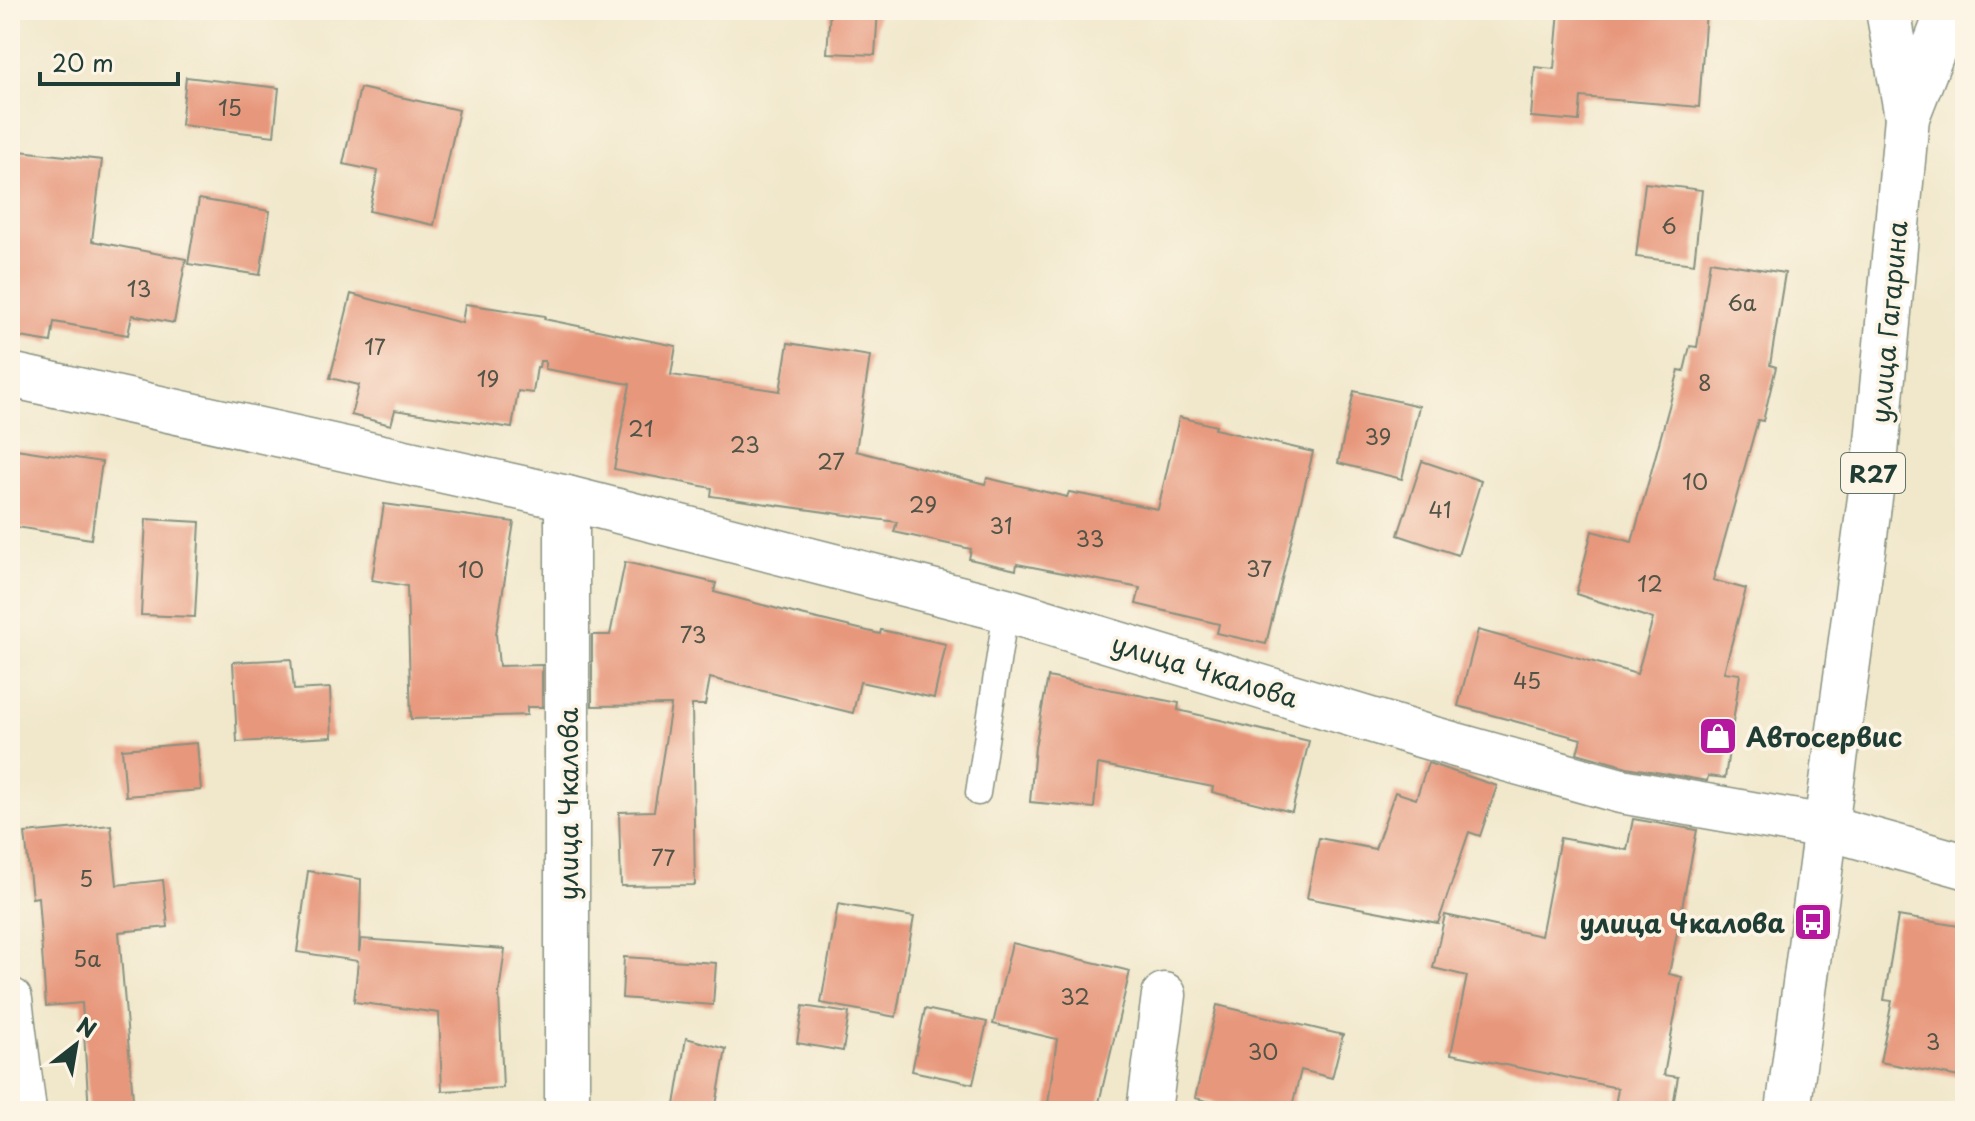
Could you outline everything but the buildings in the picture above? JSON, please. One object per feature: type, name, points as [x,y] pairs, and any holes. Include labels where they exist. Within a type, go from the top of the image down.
[{"type":"street","name":"улица Гагарина","points":[[1788,1111],[1876,453],[1907,117],[1888,10]]},
{"type":"street","points":[[1907,117],[1949,10]]},
{"type":"street","name":"улица Чкалова","points":[[10,375],[567,498],[1006,610],[1412,732],[1621,791],[1825,827],[1965,866]]},
{"type":"street","name":"улица Чкалова","points":[[567,498],[567,1111]]},
{"type":"street","points":[[1149,1111],[1164,995]]},
{"type":"street","points":[[10,1000],[24,1111]]},
{"type":"lane","points":[[978,793],[1006,610]]},
{"type":"place","name":"Автосервис","points":[[1718,736]]},
{"type":"place","name":"улица Чкалова","points":[[1813,922]]}]
